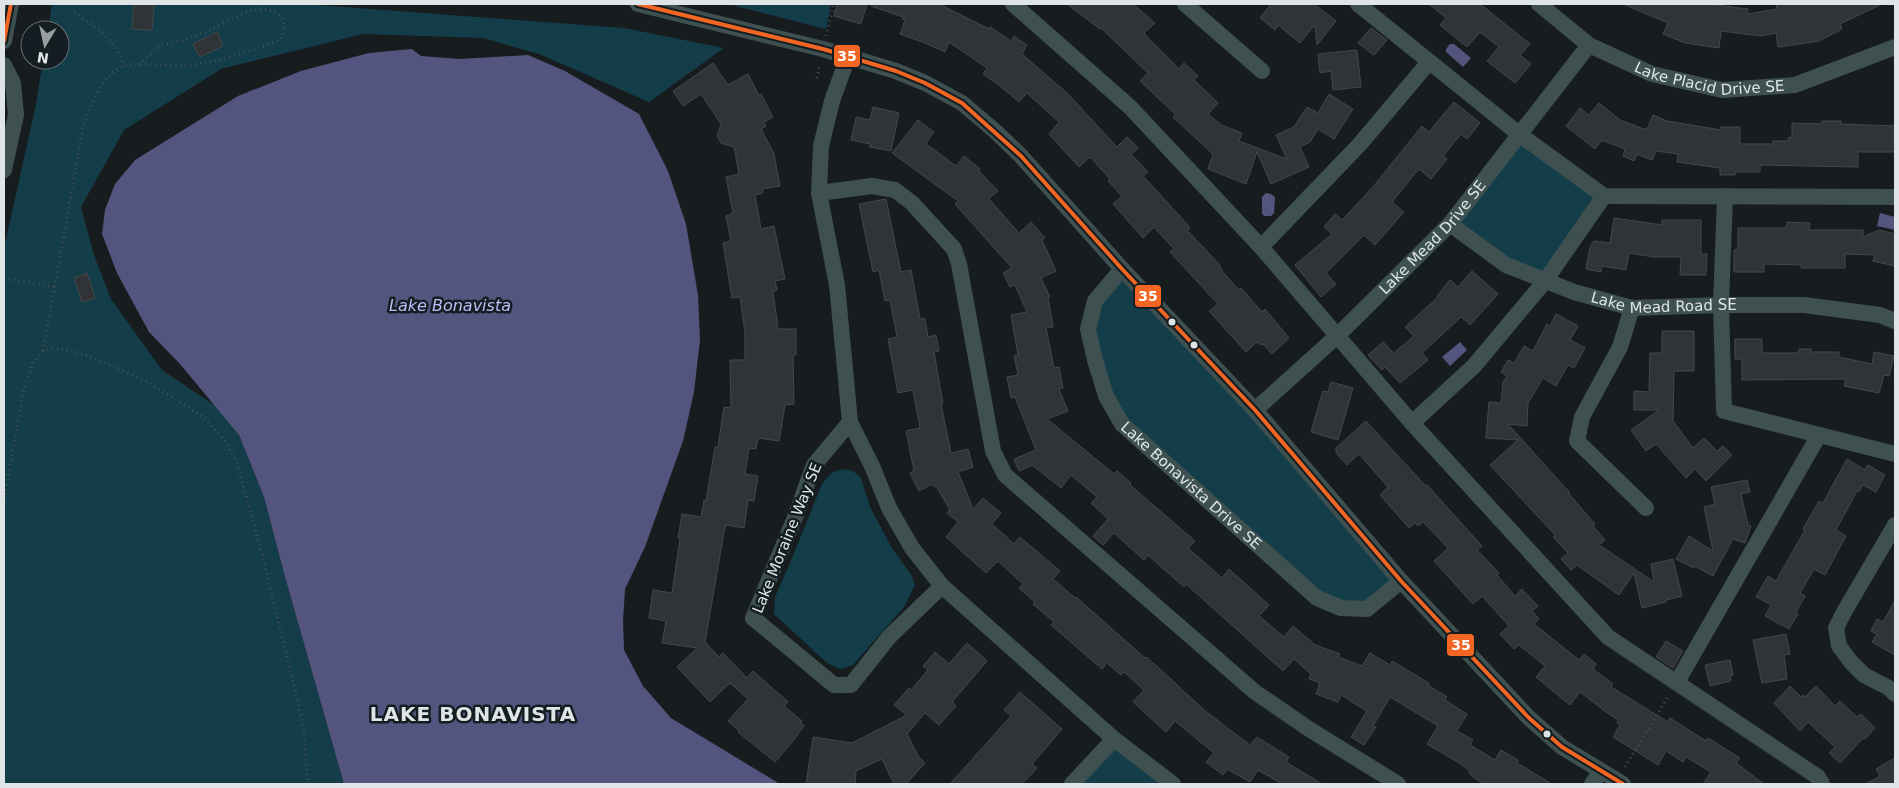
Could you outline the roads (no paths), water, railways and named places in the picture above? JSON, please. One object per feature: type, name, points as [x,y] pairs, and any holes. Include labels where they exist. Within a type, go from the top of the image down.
[{"type":"street","points":[[4,41],[11,4]]},
{"type":"street","points":[[638,4],[896,71],[925,83],[962,103],[1021,156],[1122,269],[1255,410],[1401,581],[1529,718],[1597,778],[1620,782]]},
{"type":"street","points":[[1013,4],[1130,107],[1262,247],[1412,423],[1608,637],[1818,777],[1822,784]]},
{"type":"street","points":[[1185,4],[1262,71]]},
{"type":"street","points":[[1358,4],[1519,134],[1604,196],[1895,197]]},
{"type":"street","name":"Lake Placid Drive SE","points":[[1538,4],[1589,45],[1652,74],[1722,90],[1795,85],[1895,47]]},
{"type":"street","name":"Lake Mead Drive SE","points":[[1255,410],[1337,336],[1450,224],[1589,45]]},
{"type":"street","points":[[848,57],[832,101],[820,146],[819,193],[836,285],[850,422],[902,532],[942,586],[1114,739],[1173,784]]},
{"type":"street","points":[[1262,247],[1360,144],[1429,62]]},
{"type":"street","points":[[4,65],[13,82],[16,115],[4,170]]},
{"type":"street","points":[[819,193],[872,186],[895,190],[912,203],[954,249],[959,264],[993,451],[1005,475],[1255,692],[1309,729],[1398,784]]},
{"type":"street","points":[[1412,423],[1474,366],[1544,281],[1604,196]]},
{"type":"street","points":[[1725,196],[1721,305],[1724,411],[1895,454]]},
{"type":"street","name":"Lake Mead Road SE","points":[[1450,224],[1506,264],[1574,292],[1632,308],[1804,305],[1880,315],[1895,321]]},
{"type":"street","name":"Lake Bonavista Drive SE","points":[[1122,269],[1095,301],[1088,329],[1094,360],[1106,396],[1122,424],[1317,598],[1342,608],[1367,609],[1401,581]]},
{"type":"street","points":[[1632,308],[1620,347],[1582,417],[1577,441],[1646,508]]},
{"type":"street","name":"Lake Moraine Way SE","points":[[850,422],[814,464],[794,520],[753,618],[834,685],[851,686],[889,638],[942,586]]},
{"type":"street","points":[[1677,682],[1819,435]]},
{"type":"street","points":[[1895,525],[1836,628],[1838,646],[1851,662],[1864,675],[1889,688],[1895,694]]},
{"type":"street","points":[[1072,784],[1114,739]]},
{"type":"water","points":[[1450,44],[1454,44],[1471,58],[1463,67],[1446,52]]},
{"type":"water","name":"Lake Bonavista","points":[[412,49],[421,56],[460,59],[528,55],[565,71],[639,114],[668,171],[686,224],[698,295],[700,340],[694,392],[683,441],[645,547],[625,589],[624,650],[643,686],[671,718],[780,784],[344,784],[264,497],[239,435],[180,364],[149,332],[117,273],[102,234],[105,210],[115,184],[135,160],[238,96],[301,71],[369,53]]},
{"type":"water","points":[[1266,193],[1275,197],[1274,213],[1271,216],[1264,216],[1262,213],[1262,197]]},
{"type":"water","points":[[1880,213],[1895,217],[1895,230],[1877,226]]},
{"type":"water","points":[[1460,342],[1467,350],[1450,366],[1442,357]]},
{"type":"district","name":"LAKE BONAVISTA","points":[[473,714]]}]
